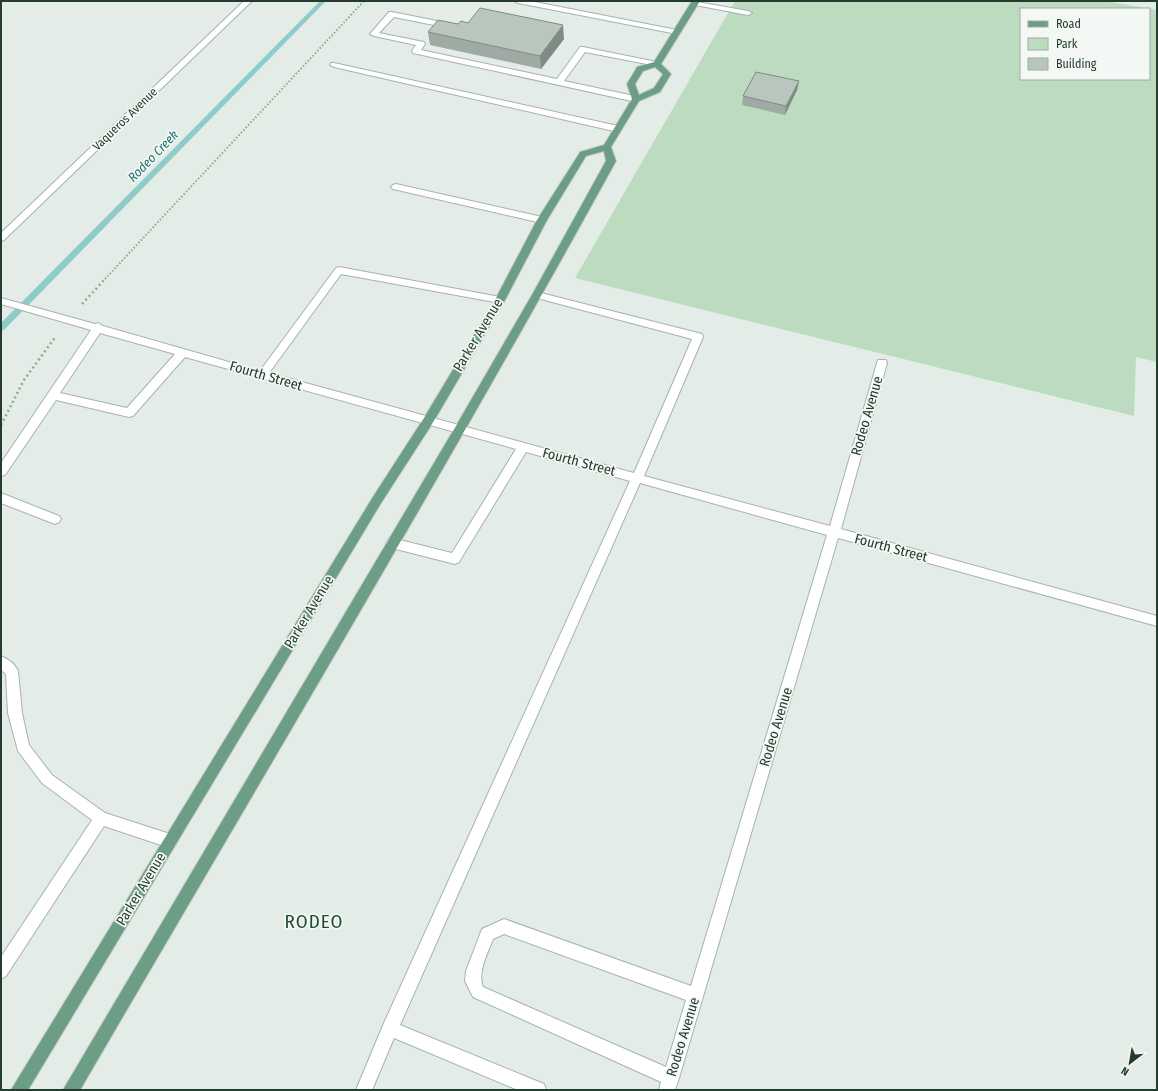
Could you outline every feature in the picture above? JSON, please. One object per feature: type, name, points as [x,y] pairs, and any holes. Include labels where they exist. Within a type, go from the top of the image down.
[{"type":"main road","points":[[636,98],[631,84],[640,69],[657,64],[695,2]]},
{"type":"main road","points":[[71,1090],[392,543],[460,430],[611,161],[607,147],[636,98],[657,90],[660,85],[666,74],[657,64]]},
{"type":"main road","name":"Parker Avenue","points":[[19,1090],[377,500],[428,421],[500,300],[542,220],[583,154],[607,147]]},
{"type":"street","name":"Vaqueros Avenue","points":[[1,238],[248,1]]},
{"type":"street","points":[[518,1],[677,32]]},
{"type":"street","points":[[695,2],[748,13]]},
{"type":"street","points":[[449,26],[392,14],[374,34],[421,44],[416,51],[636,98]]},
{"type":"street","points":[[560,81],[583,49],[657,64]]},
{"type":"street","points":[[334,65],[618,129]]},
{"type":"street","points":[[396,187],[542,220]]},
{"type":"street","points":[[262,375],[339,270],[500,300]]},
{"type":"street","points":[[364,1090],[637,478],[698,337],[537,294]]},
{"type":"street","name":"Fourth Street","points":[[1,300],[460,430],[1157,621]]},
{"type":"street","points":[[1,472],[98,328]]},
{"type":"street","points":[[53,395],[129,414],[183,352]]},
{"type":"street","name":"Rodeo Avenue","points":[[669,1084],[834,532],[882,363]]},
{"type":"street","points":[[392,543],[455,559],[523,447]]},
{"type":"street","points":[[1,498],[55,519]]},
{"type":"street","points":[[1,662],[12,671],[15,713],[23,746],[47,779],[101,818],[170,842]]},
{"type":"street","points":[[1,971],[101,818]]},
{"type":"street","points":[[669,1084],[478,992],[472,981],[474,970],[487,934],[504,926],[695,995]]},
{"type":"street","points":[[390,1029],[538,1090]]},
{"type":"path","points":[[1,426],[24,380],[69,319],[364,1]]},
{"type":"green space","points":[[735,1],[1105,1],[1145,8],[1020,8],[1020,80],[1150,80],[1150,9],[1157,10],[1157,362],[1136,357],[1134,416],[575,278]]},
{"type":"building","points":[[480,8],[563,25],[540,56],[428,32],[438,20],[458,24],[461,21],[468,23]]},
{"type":"building","points":[[756,72],[799,81],[786,106],[743,96]]},
{"type":"waterway","name":"Rodeo Creek","points":[[1,328],[323,1]]},
{"type":"district","name":"RODEO","points":[[314,921]]}]
